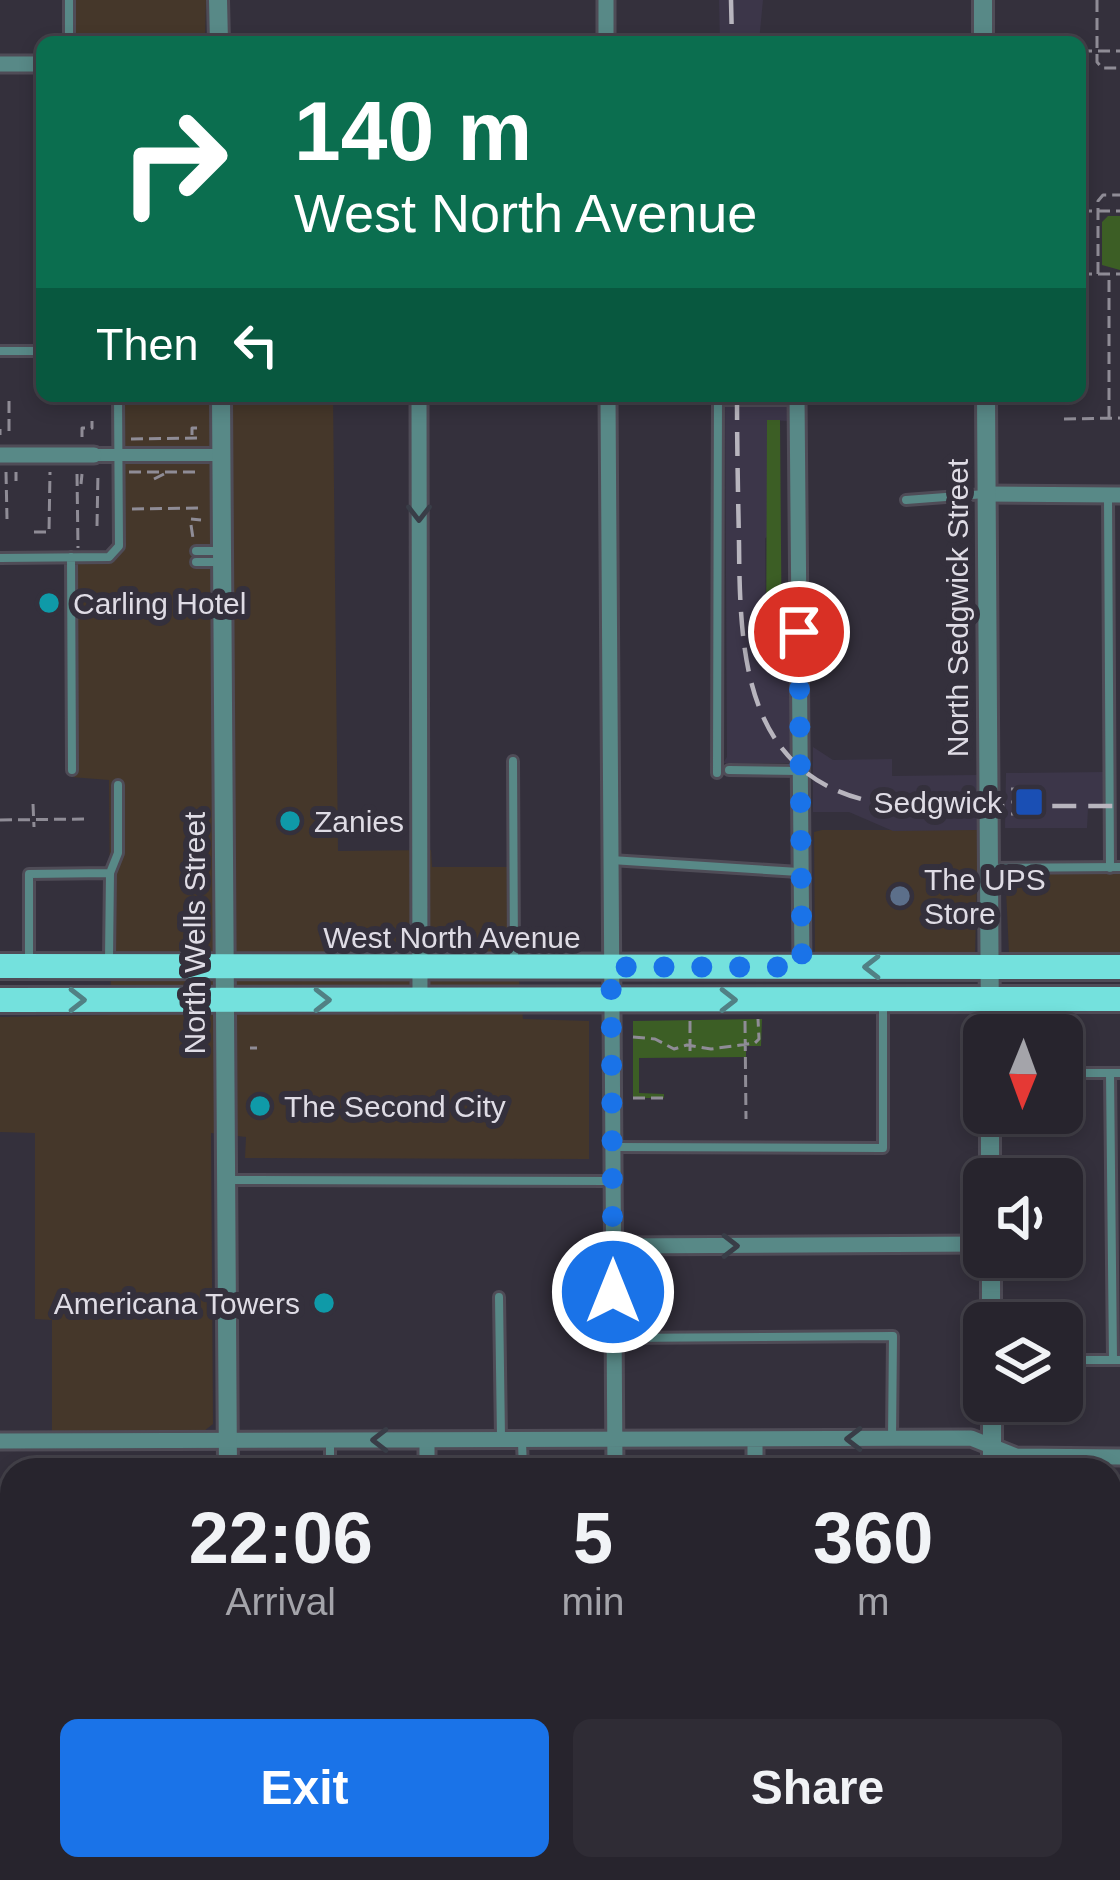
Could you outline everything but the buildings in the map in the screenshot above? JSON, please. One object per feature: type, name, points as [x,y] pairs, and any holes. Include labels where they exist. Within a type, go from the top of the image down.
[{"type":"main road","name":"West North Avenue","points":[[0,966],[1120,967]]},
{"type":"main road","name":"West North Avenue","points":[[0,1000],[1120,999]]},
{"type":"street","points":[[218,0],[219,36]]},
{"type":"street","points":[[606,0],[606,36]]},
{"type":"street","points":[[983,0],[983,36]]},
{"type":"street","points":[[0,64],[36,64]]},
{"type":"street","name":"North Wells Street","points":[[220,402],[228,1458]]},
{"type":"street","points":[[419,402],[420,1000]]},
{"type":"street","points":[[608,402],[614,1458]]},
{"type":"street","points":[[797,402],[802,967]]},
{"type":"street","name":"North Sedgwick Street","points":[[986,402],[989,1014]]},
{"type":"street","points":[[0,455],[93,469],[118,455],[221,455]]},
{"type":"street","points":[[986,494],[1114,495]]},
{"type":"street","points":[[613,1246],[963,1244]]},
{"type":"street","points":[[992,1422],[992,1458]]},
{"type":"street","points":[[0,1441],[971,1438],[1016,1456],[1120,1456]]},
{"type":"street","points":[[755,1439],[755,1458]]},
{"type":"street","points":[[427,1440],[427,1458]]},
{"type":"lane","points":[[69,0],[69,36]]},
{"type":"lane","points":[[0,351],[36,351]]},
{"type":"lane","points":[[0,558],[109,557],[114,553],[119,546],[118,402]]},
{"type":"lane","points":[[717,772],[718,402]]},
{"type":"lane","points":[[906,500],[986,494]]},
{"type":"lane","points":[[989,868],[1115,868],[1114,495]]},
{"type":"lane","points":[[193,547],[221,557]]},
{"type":"lane","points":[[72,770],[74,555]]},
{"type":"lane","points":[[196,562],[221,557]]},
{"type":"lane","points":[[512,761],[514,968]]},
{"type":"lane","points":[[729,770],[800,771]]},
{"type":"lane","points":[[110,967],[110,873],[118,853],[118,785]]},
{"type":"lane","points":[[610,860],[801,872]]},
{"type":"lane","points":[[29,966],[29,874],[110,873]]},
{"type":"lane","points":[[612,1147],[883,1148],[884,1000]]},
{"type":"lane","points":[[1083,1073],[1115,1073],[1116,1360],[1083,1360]]},
{"type":"lane","points":[[225,1180],[613,1181]]},
{"type":"lane","points":[[500,1297],[501,1440]]},
{"type":"lane","points":[[614,1338],[893,1336],[892,1438]]},
{"type":"lane","points":[[329,1458],[330,1440]]},
{"type":"lane","points":[[522,1440],[523,1458]]},
{"type":"path","points":[[1097,0],[1099,66],[1120,68]]},
{"type":"path","points":[[1086,51],[1120,51]]},
{"type":"path","points":[[1098,274],[1100,197],[1120,195]]},
{"type":"path","points":[[1086,211],[1120,211]]},
{"type":"path","points":[[1086,274],[1120,274]]},
{"type":"path","points":[[1109,274],[1109,418]]},
{"type":"path","points":[[9,401],[10,439],[11,427]]},
{"type":"path","points":[[1064,418],[1120,418]]},
{"type":"path","points":[[82,439],[82,428],[92,428],[92,421]]},
{"type":"path","points":[[140,427],[140,439]]},
{"type":"path","points":[[192,438],[192,428],[201,428]]},
{"type":"path","points":[[167,431],[167,439]]},
{"type":"path","points":[[118,439],[201,438]]},
{"type":"path","points":[[93,469],[97,526]]},
{"type":"path","points":[[6,472],[7,519]]},
{"type":"path","points":[[16,472],[16,481]]},
{"type":"path","points":[[34,532],[49,532],[50,472]]},
{"type":"path","points":[[74,555],[79,472],[81,484]]},
{"type":"path","points":[[118,472],[201,472]]},
{"type":"path","points":[[147,472],[150,479],[168,472]]},
{"type":"path","points":[[168,472],[170,479]]},
{"type":"path","points":[[185,472],[185,479]]},
{"type":"path","points":[[119,509],[201,508]]},
{"type":"path","points":[[191,527],[201,520]]},
{"type":"path","points":[[191,527],[201,531]]},
{"type":"path","points":[[191,527],[193,547]]},
{"type":"path","points":[[1011,789],[1020,789],[1020,795]]},
{"type":"path","points":[[33,804],[34,827]]},
{"type":"path","points":[[1011,814],[1020,814],[1020,809]]},
{"type":"path","points":[[0,820],[84,819]]},
{"type":"path","points":[[331,926],[332,954]]},
{"type":"path","points":[[690,1019],[690,1057]]},
{"type":"path","points":[[745,1019],[746,1119]]},
{"type":"path","points":[[633,1037],[655,1039],[674,1049],[738,1045],[758,1042],[758,1019]]},
{"type":"path","points":[[738,1045],[746,1054]]},
{"type":"path","points":[[722,1047],[722,1057]]},
{"type":"path","points":[[250,1048],[257,1048]]},
{"type":"path","points":[[633,1098],[664,1098]]},
{"type":"shaded area","points":[[65,0],[206,0],[205,36],[66,36]]},
{"type":"shaded area","points":[[719,0],[763,0],[760,36],[720,36]]},
{"type":"shaded area","points":[[118,402],[333,402],[338,851],[431,850],[432,867],[516,867],[523,1019],[589,1021],[589,1159],[245,1158],[246,1137],[211,1133],[213,1424],[204,1431],[52,1432],[52,1320],[35,1319],[35,1133],[0,1132],[0,1017],[111,1015],[109,780],[71,777],[66,554],[108,555],[116,544]]},
{"type":"shaded area","points":[[725,402],[790,402],[790,421],[768,420],[765,538],[766,667],[790,668],[790,763],[723,763],[727,757]]},
{"type":"shaded area","points":[[813,747],[833,760],[892,759],[892,776],[977,775],[978,830],[893,831],[849,812],[813,812]]},
{"type":"shaded area","points":[[1105,772],[1106,808],[1088,809],[1087,828],[1005,828],[1006,773]]},
{"type":"shaded area","points":[[978,830],[975,959],[815,958],[814,832]]},
{"type":"shaded area","points":[[1120,867],[1120,958],[1018,959],[1009,953],[1005,868]]},
{"type":"green space","points":[[1108,216],[1120,216],[1120,270],[1102,265],[1102,222]]},
{"type":"green space","points":[[767,420],[780,420],[782,668],[766,668]]},
{"type":"green space","points":[[762,1019],[761,1046],[746,1046],[746,1057],[639,1058],[639,1093],[664,1094],[664,1098],[633,1098],[633,1021]]},
{"type":"railway","points":[[731,0],[732,36]]},
{"type":"railway","points":[[737,402],[740,587],[749,672],[760,710],[779,744],[805,772],[842,793],[891,805],[1120,806]]},
{"type":"place","name":"Carling Hotel","points":[[49,603]]},
{"type":"place","name":"Sedgwick","points":[[1029,802]]},
{"type":"place","name":"Zanies","points":[[290,821]]},
{"type":"place","name":"The UPS Store","points":[[900,896]]},
{"type":"place","name":"The Second City","points":[[260,1106]]},
{"type":"place","name":"Americana Towers","points":[[324,1303]]},
{"type":"route","points":[[613,1292],[611,967],[802,967],[799,632]]}]
